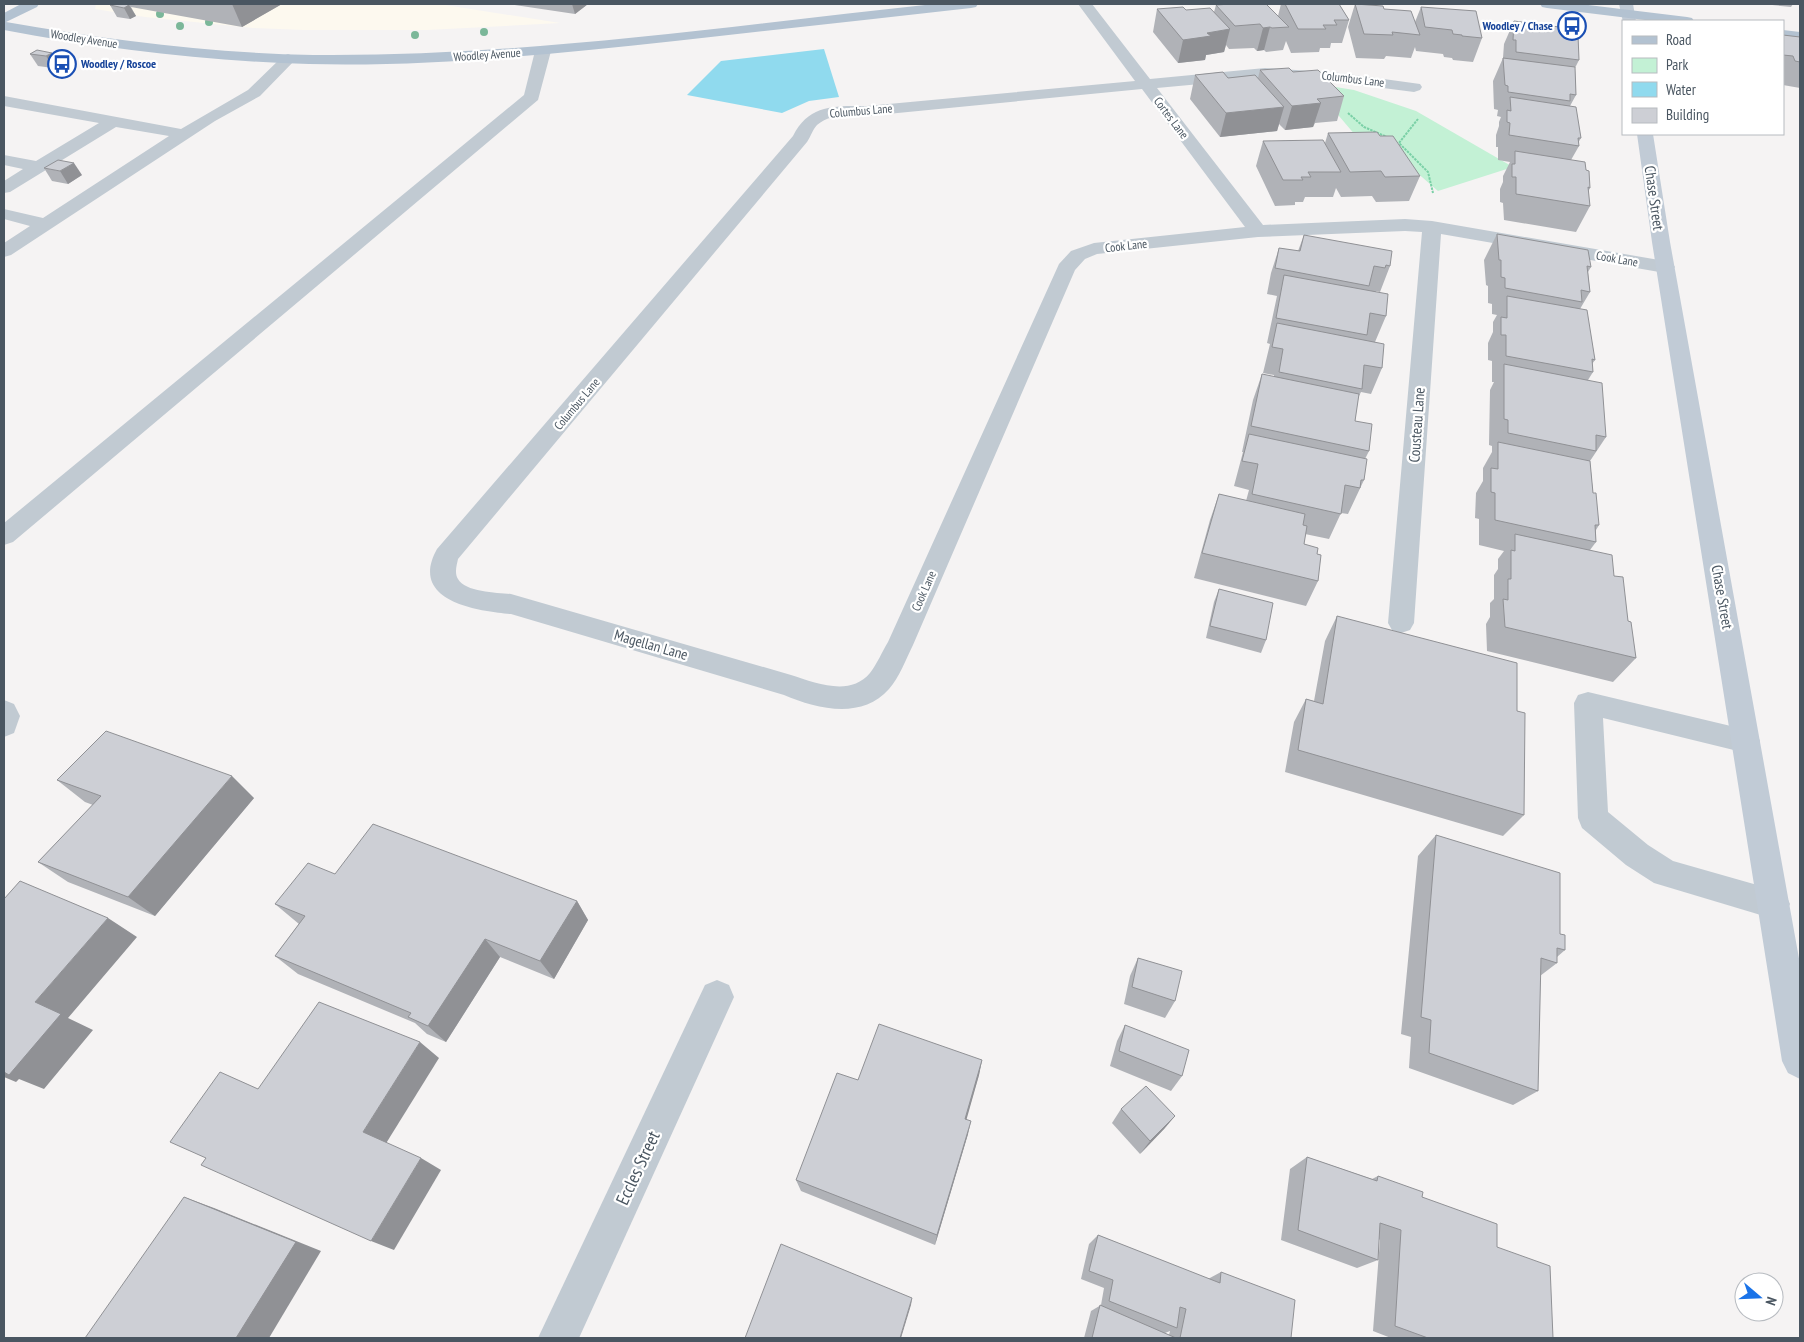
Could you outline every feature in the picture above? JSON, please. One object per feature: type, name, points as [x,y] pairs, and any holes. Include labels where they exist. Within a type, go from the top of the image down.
[{"type":"main road","points":[[4,18],[32,4]]},
{"type":"main road","name":"Woodley Avenue","points":[[4,26],[172,52],[288,58],[474,57],[971,4]]},
{"type":"main road","points":[[1547,4],[1680,20]]},
{"type":"main road","points":[[1784,34],[1800,36]]},
{"type":"street","name":"Cortes Lane","points":[[1085,4],[1258,231]]},
{"type":"street","points":[[4,536],[532,97],[543,51]]},
{"type":"street","points":[[4,251],[208,118],[254,94],[288,58]]},
{"type":"street","name":"Columbus Lane","points":[[444,581],[441,570],[446,556],[801,138],[807,125],[818,115],[1145,83],[1275,73],[1304,73],[1358,78],[1414,87]]},
{"type":"street","points":[[4,102],[184,134]]},
{"type":"street","points":[[4,188],[114,121]]},
{"type":"street","name":"Chase Street","points":[[1645,135],[1665,267],[1800,1061]]},
{"type":"street","points":[[4,160],[39,167]]},
{"type":"street","points":[[4,214],[46,224]]},
{"type":"street","name":"Cook Lane","points":[[862,696],[880,681],[900,645],[1066,268],[1078,255],[1094,249],[1258,231],[1405,225],[1432,227],[1665,267]]},
{"type":"street","name":"Cousteau Lane","points":[[1401,623],[1432,227]]},
{"type":"street","name":"Magellan Lane","points":[[444,581],[450,588],[467,598],[511,604],[791,686],[808,693],[833,698],[862,696]]},
{"type":"street","points":[[1746,741],[1588,703],[1593,818],[1637,855],[1665,873],[1774,904]]},
{"type":"street","name":"Eccles Street","points":[[558,1338],[717,997]]},
{"type":"path","points":[[1345,111],[1364,127],[1390,139]]},
{"type":"path","points":[[1419,118],[1399,143],[1428,172],[1434,198]]},
{"type":"shaded area","points":[[96,4],[439,4],[560,23],[427,30],[253,28],[145,17],[95,9]]},
{"type":"green space","points":[[1311,83],[1354,90],[1416,111],[1513,167],[1438,191],[1383,143],[1356,136]]},
{"type":"water","points":[[824,49],[839,97],[809,101],[782,113],[687,95],[721,61]]},
{"type":"building","points":[[1266,4],[1289,27],[1263,28],[1260,24],[1235,26],[1216,5]]},
{"type":"building","points":[[1285,4],[1339,4],[1349,20],[1334,20],[1337,25],[1323,25],[1326,29],[1298,29]]},
{"type":"building","points":[[1355,4],[1411,11],[1420,35],[1392,32],[1393,35],[1364,34]]},
{"type":"building","points":[[110,5],[129,5],[124,8]]},
{"type":"building","points":[[1183,7],[1186,10],[1210,8],[1230,29],[1207,33],[1211,36],[1183,40],[1157,9]]},
{"type":"building","points":[[1421,7],[1476,11],[1482,38],[1453,34],[1452,30],[1425,27]]},
{"type":"building","points":[[1514,21],[1574,29],[1575,35],[1578,35],[1579,60],[1516,52],[1516,40],[1513,40]]},
{"type":"building","points":[[1784,35],[1800,37],[1800,62],[1795,61],[1793,56],[1784,55]]},
{"type":"building","points":[[37,50],[52,53],[46,56],[30,54]]},
{"type":"building","points":[[1503,58],[1575,67],[1576,95],[1570,94],[1570,101],[1508,92],[1508,86],[1505,85]]},
{"type":"building","points":[[1289,68],[1293,72],[1318,70],[1344,96],[1317,99],[1321,103],[1292,106],[1260,70]]},
{"type":"building","points":[[1223,72],[1228,78],[1255,75],[1284,107],[1226,113],[1195,75]]},
{"type":"building","points":[[1510,97],[1576,107],[1581,138],[1578,138],[1579,146],[1509,135],[1510,123],[1507,122],[1507,110],[1511,111]]},
{"type":"building","points":[[1377,132],[1380,136],[1393,136],[1420,176],[1385,177],[1381,171],[1350,172],[1328,133]]},
{"type":"building","points":[[1323,140],[1341,172],[1308,172],[1311,177],[1301,177],[1303,180],[1283,180],[1263,141]]},
{"type":"building","points":[[1515,151],[1585,162],[1586,170],[1589,171],[1590,206],[1516,194],[1516,177],[1512,177]]},
{"type":"building","points":[[58,160],[74,163],[60,171],[44,168]]},
{"type":"building","points":[[1497,234],[1588,250],[1591,267],[1587,266],[1590,292],[1581,290],[1582,302],[1505,288],[1505,278],[1501,277],[1501,260],[1499,260]]},
{"type":"building","points":[[1304,235],[1392,251],[1390,266],[1386,265],[1385,268],[1374,266],[1369,286],[1275,268],[1279,248],[1300,251]]},
{"type":"building","points":[[1284,275],[1388,294],[1386,316],[1370,313],[1367,335],[1276,318]]},
{"type":"building","points":[[1507,296],[1587,310],[1595,360],[1592,359],[1593,372],[1506,356],[1506,335],[1501,335],[1501,317],[1507,318]]},
{"type":"building","points":[[1277,323],[1384,344],[1382,368],[1364,365],[1362,389],[1279,372],[1283,349],[1272,347]]},
{"type":"building","points":[[1504,364],[1602,383],[1606,437],[1596,435],[1596,451],[1508,433],[1508,420],[1504,419]]},
{"type":"building","points":[[1262,374],[1359,394],[1355,421],[1372,424],[1369,451],[1251,426]]},
{"type":"building","points":[[1249,434],[1367,459],[1364,480],[1361,480],[1360,488],[1345,485],[1341,514],[1252,494],[1258,464],[1242,461]]},
{"type":"building","points":[[1498,442],[1590,461],[1599,525],[1595,525],[1596,542],[1495,520],[1495,493],[1491,492],[1491,468],[1498,469]]},
{"type":"building","points":[[1219,494],[1305,514],[1303,525],[1307,526],[1304,544],[1318,548],[1317,554],[1321,555],[1318,581],[1202,553]]},
{"type":"building","points":[[1515,534],[1612,555],[1614,576],[1623,577],[1628,621],[1631,622],[1636,658],[1505,627],[1503,599],[1508,600],[1508,579],[1511,579],[1511,550],[1515,551]]},
{"type":"building","points":[[1219,589],[1273,603],[1266,640],[1210,626]]},
{"type":"building","points":[[1337,616],[1517,663],[1517,711],[1525,713],[1524,815],[1298,750],[1306,699],[1323,704]]},
{"type":"building","points":[[106,731],[232,776],[128,897],[38,862],[101,796],[57,780]]},
{"type":"building","points":[[373,824],[577,901],[540,961],[485,939],[428,1026],[408,1017],[411,1013],[275,956],[305,916],[275,904],[308,863],[335,874]]},
{"type":"building","points":[[1436,835],[1560,873],[1560,934],[1565,935],[1565,950],[1557,948],[1557,963],[1541,958],[1538,1091],[1429,1053],[1431,1020],[1421,1017]]},
{"type":"building","points":[[20,881],[108,918],[35,1002],[61,1014],[9,1075],[4,1072],[4,899]]},
{"type":"building","points":[[1138,958],[1182,971],[1175,1001],[1132,987]]},
{"type":"building","points":[[319,1002],[420,1042],[363,1132],[421,1158],[371,1241],[201,1165],[206,1158],[170,1142],[220,1072],[258,1089]]},
{"type":"building","points":[[879,1024],[982,1060],[965,1119],[971,1121],[937,1235],[796,1180],[837,1073],[858,1080]]},
{"type":"building","points":[[1125,1025],[1189,1050],[1182,1076],[1119,1051]]},
{"type":"building","points":[[1146,1086],[1175,1116],[1150,1141],[1121,1109]]},
{"type":"building","points":[[1307,1157],[1377,1181],[1378,1176],[1423,1192],[1422,1197],[1497,1224],[1497,1247],[1550,1266],[1553,1338],[1428,1338],[1395,1326],[1401,1230],[1380,1223],[1378,1260],[1298,1230]]},
{"type":"building","points":[[184,1197],[296,1242],[236,1338],[85,1338]]},
{"type":"building","points":[[1098,1235],[1220,1283],[1221,1272],[1295,1300],[1291,1338],[1180,1338],[1186,1309],[1180,1307],[1177,1328],[1109,1301],[1113,1280],[1089,1271]]},
{"type":"building","points":[[781,1244],[912,1298],[900,1338],[745,1338]]},
{"type":"building","points":[[1100,1305],[1176,1338],[1092,1338]]},
{"type":"place","name":"Woodley / Chase","points":[[1572,26]]},
{"type":"place","name":"Woodley / Roscoe","points":[[62,64]]}]
